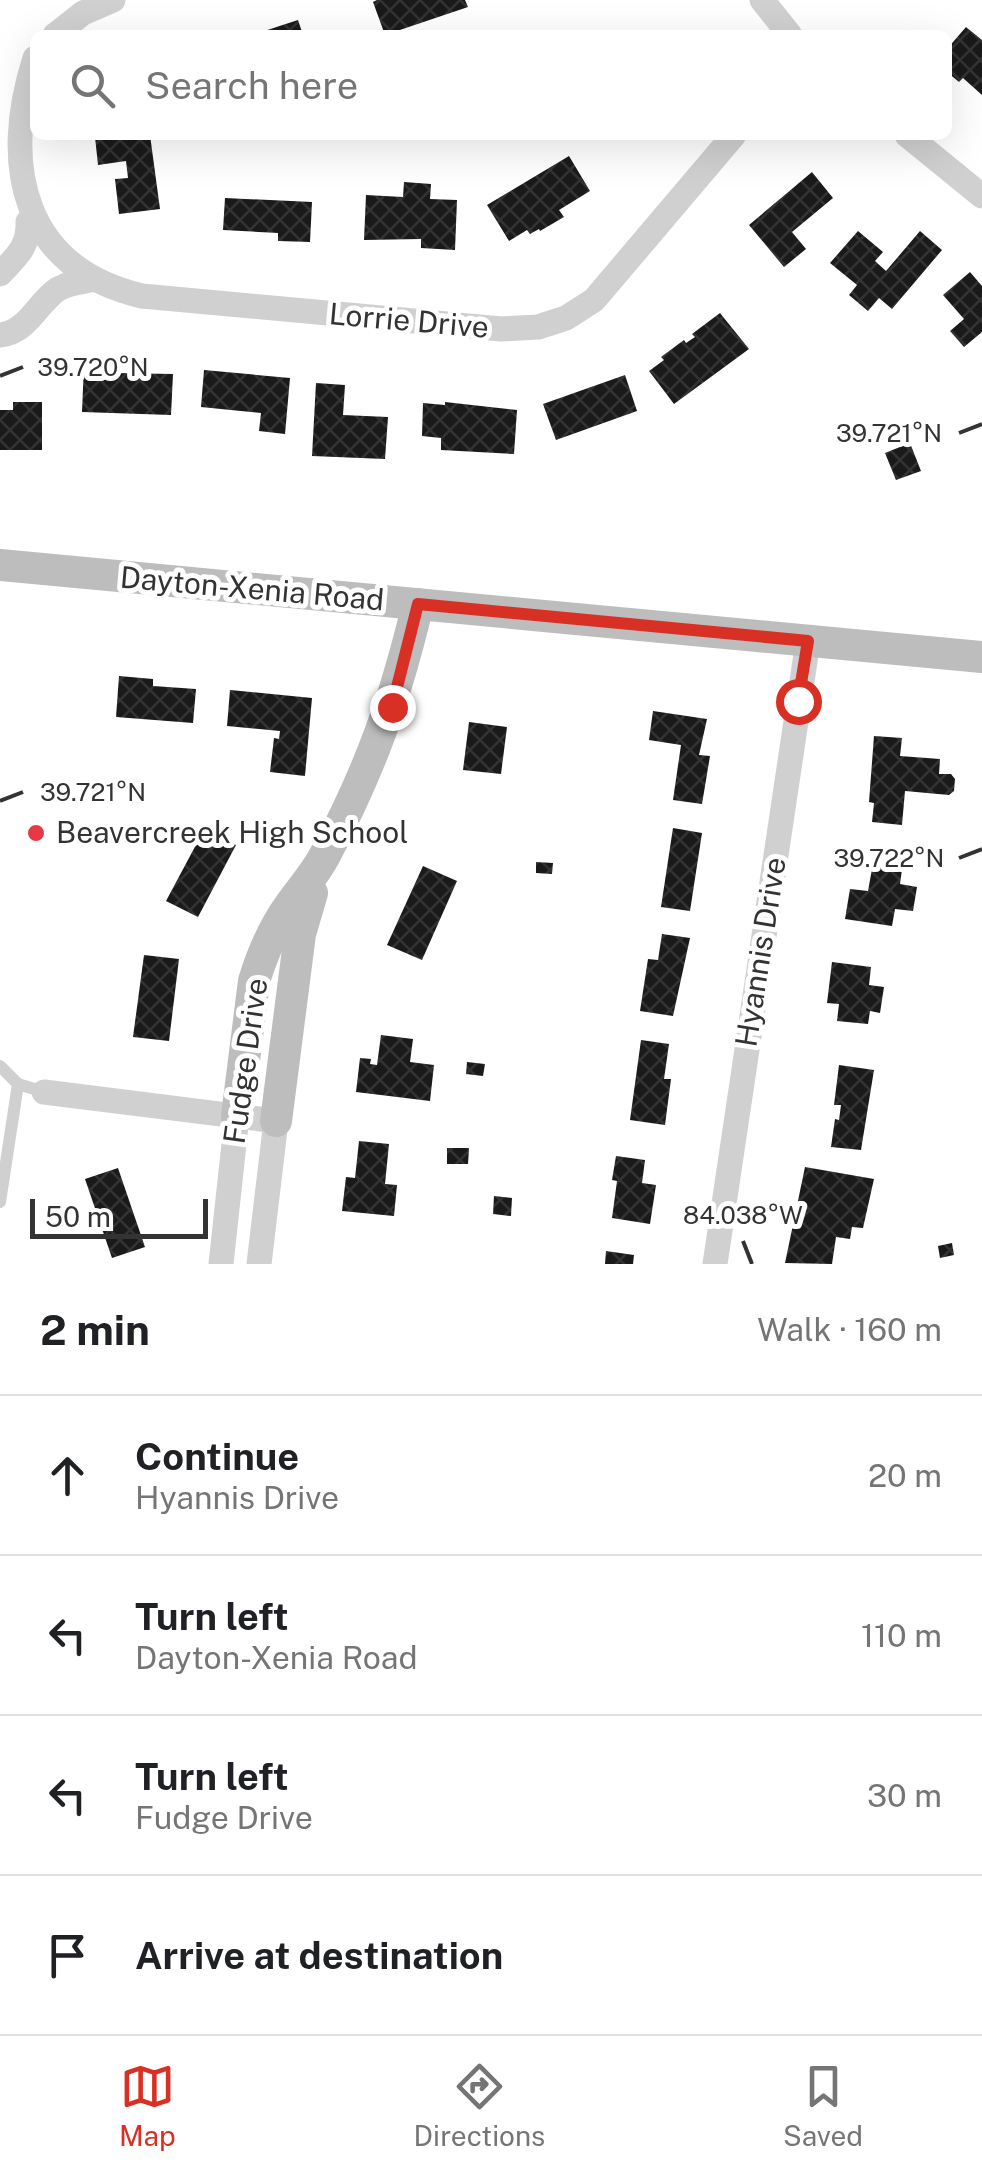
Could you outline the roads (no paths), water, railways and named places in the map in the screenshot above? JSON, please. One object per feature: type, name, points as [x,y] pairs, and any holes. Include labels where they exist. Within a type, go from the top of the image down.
[{"type":"main road","name":"Dayton-Xenia Road","points":[[0,565],[982,657]]},
{"type":"main road","name":"Fudge Drive","points":[[276,1121],[300,934],[315,874],[374,756],[392,707],[418,604]]},
{"type":"main road","name":"Fudge Drive","points":[[237,1116],[260,960],[287,908],[315,874]]},
{"type":"street","points":[[61,30],[83,13],[113,0]]},
{"type":"street","points":[[762,0],[786,30]]},
{"type":"street","name":"Lorrie Drive","points":[[30,66],[12,107],[8,137],[11,182],[28,222],[56,257],[91,280],[142,296],[501,329],[538,327],[581,310],[607,288],[730,140]]},
{"type":"street","points":[[913,140],[982,196]]},
{"type":"street","points":[[0,274],[23,250],[28,222]]},
{"type":"street","points":[[0,335],[17,331],[56,290],[73,282],[91,280]]},
{"type":"street","name":"Hyannis Drive","points":[[715,1264],[808,641]]},
{"type":"street","points":[[44,1092],[276,1121]]},
{"type":"street","name":"Fudge Drive","points":[[221,1264],[237,1116]]},
{"type":"street","name":"Fudge Drive","points":[[259,1264],[276,1121]]},
{"type":"lane","points":[[0,1066],[18,1084],[44,1092]]},
{"type":"lane","points":[[0,1202],[18,1084]]},
{"type":"place","name":"Beavercreek High School","points":[[36,833]]}]
